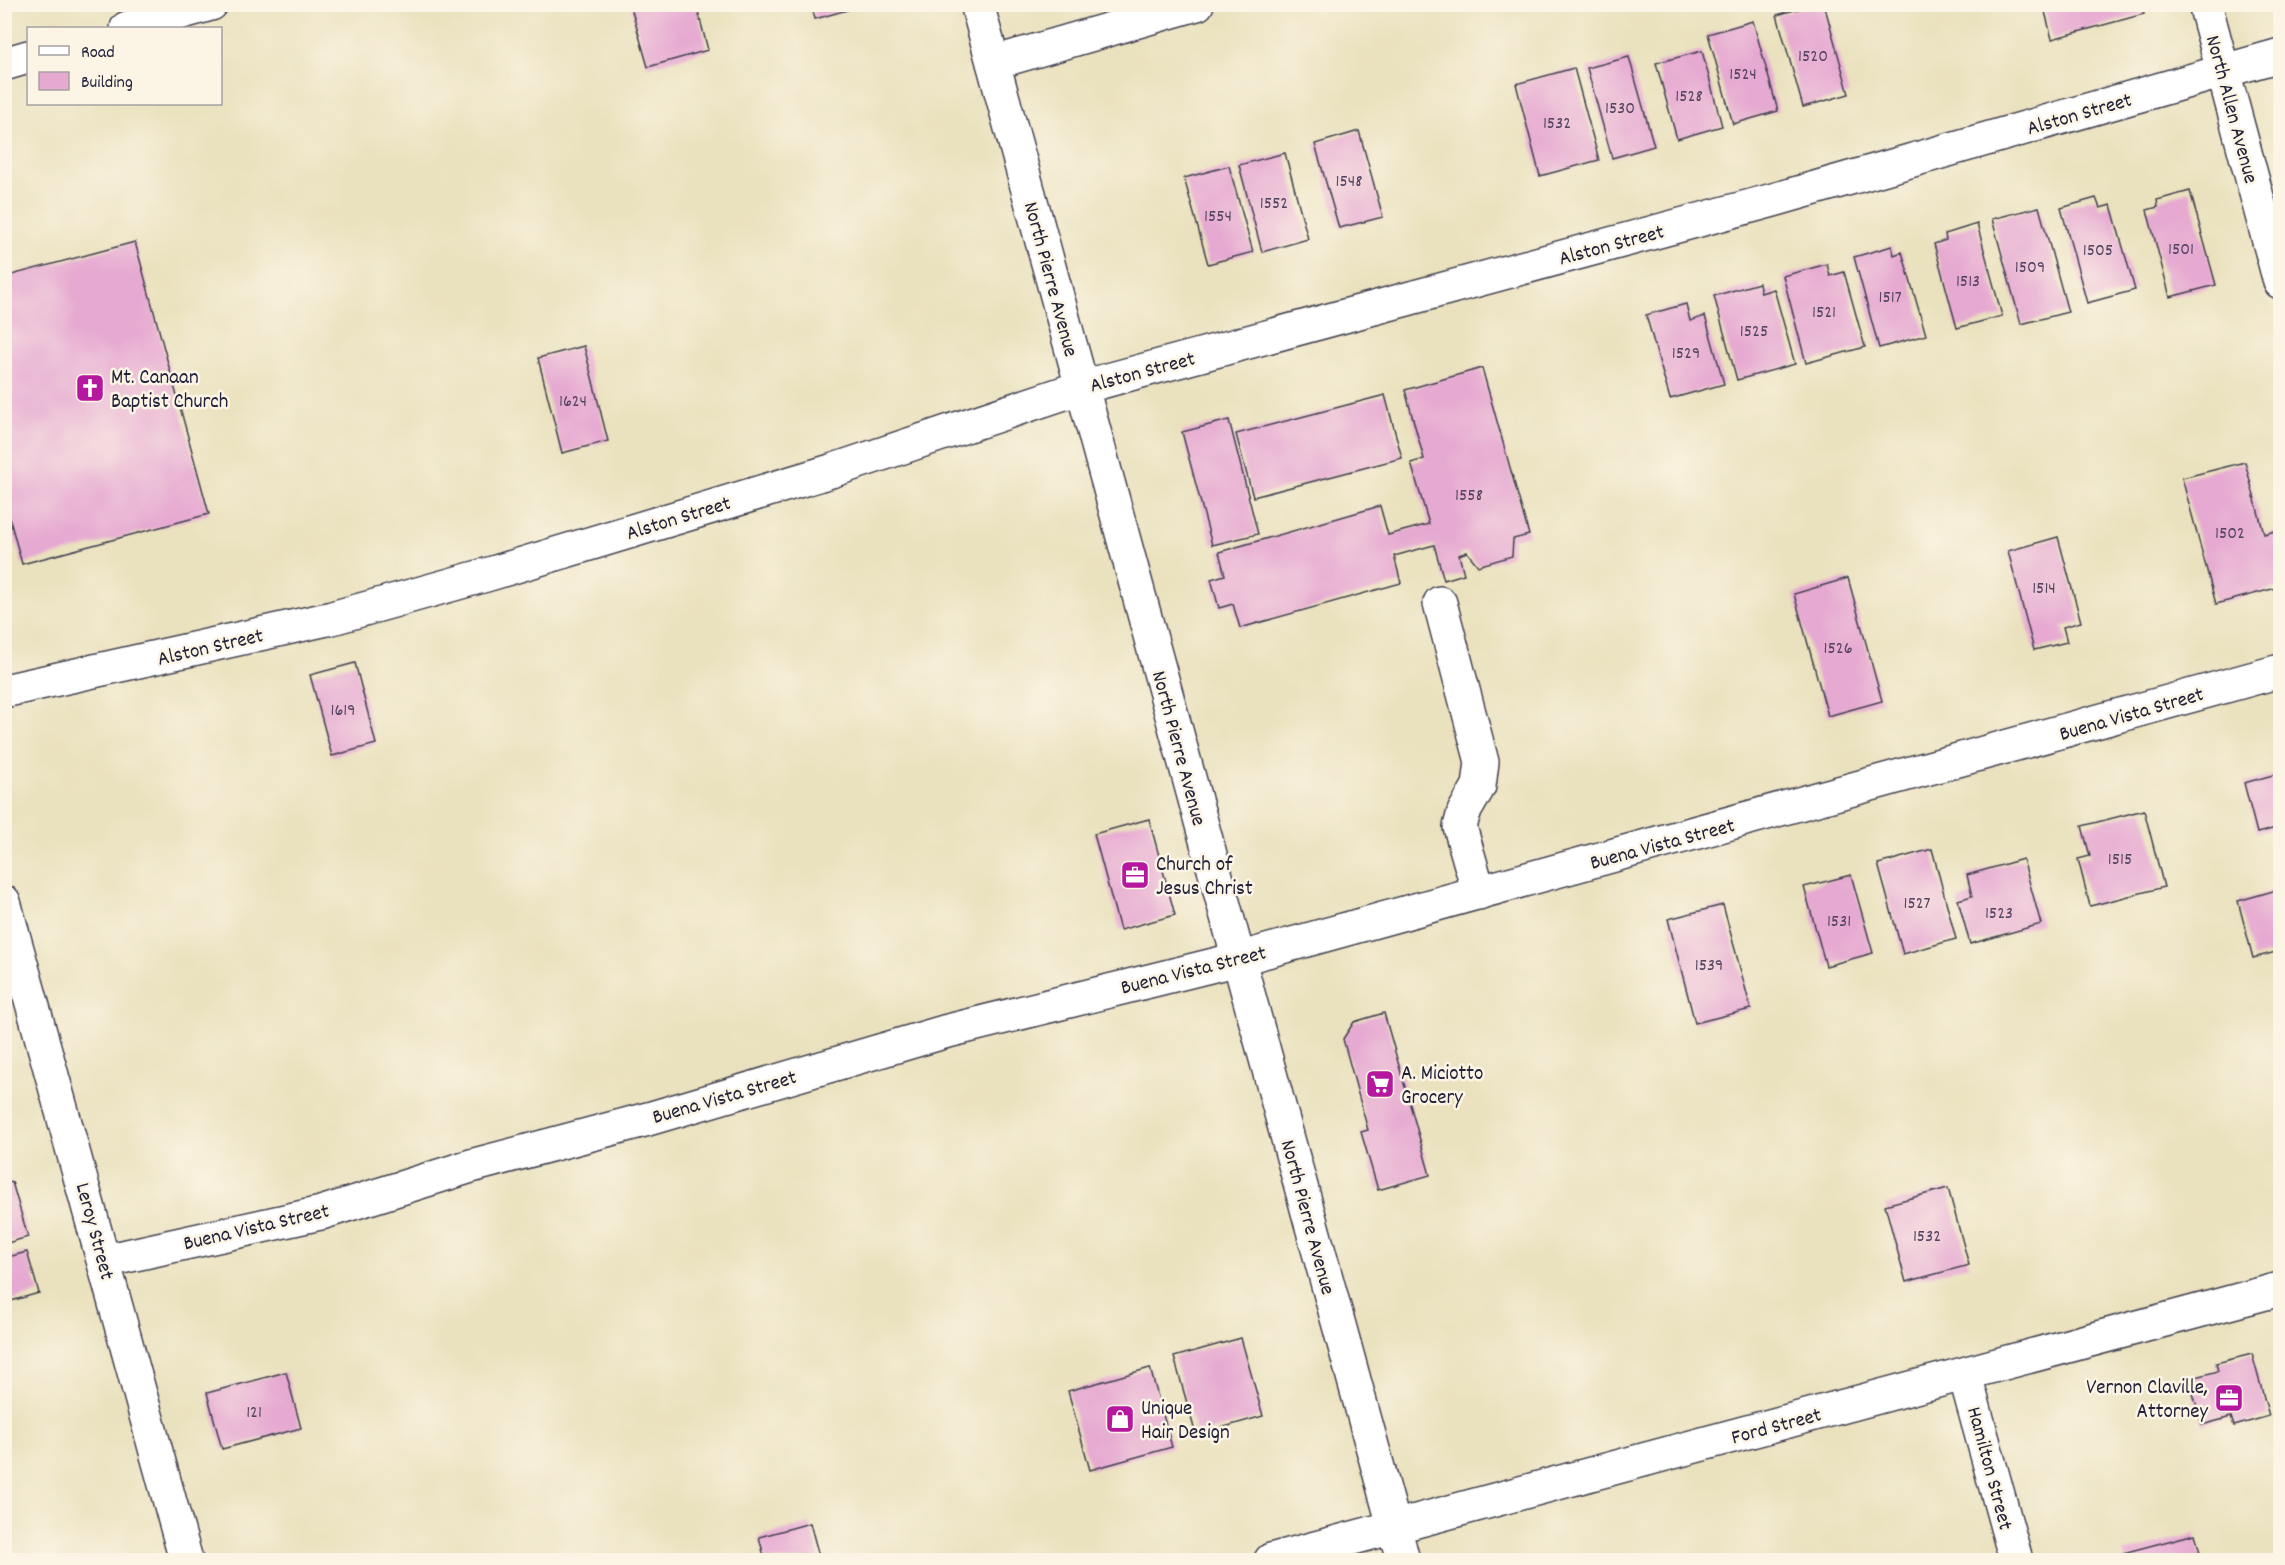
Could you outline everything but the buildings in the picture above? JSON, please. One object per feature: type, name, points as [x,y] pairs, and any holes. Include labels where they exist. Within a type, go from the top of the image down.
[{"type":"street","points":[[130,27],[211,4]]},
{"type":"street","name":"North Pierre Avenue","points":[[977,4],[1403,1560]]},
{"type":"street","points":[[993,63],[1197,4]]},
{"type":"street","name":"North Allen Avenue","points":[[2205,4],[2280,282]]},
{"type":"street","name":"Alston Street","points":[[4,691],[332,618],[464,581],[831,471],[1082,387],[1773,200],[2280,55]]},
{"type":"street","points":[[4,64],[27,57]]},
{"type":"street","points":[[1440,603],[1482,762],[1479,786],[1464,812],[1460,827],[1479,893]]},
{"type":"street","name":"Buena Vista Street","points":[[104,1261],[321,1213],[471,1166],[648,1119],[944,1032],[1238,959],[2280,671]]},
{"type":"street","name":"Leroy Street","points":[[4,902],[186,1560]]},
{"type":"street","name":"Ford Street","points":[[1271,1560],[2280,1289]]},
{"type":"street","name":"Hamilton Street","points":[[1965,1375],[2016,1560]]},
{"type":"place","name":"Mt. Canaan Baptist Church","points":[[90,388]]},
{"type":"place","name":"Church of Jesus Christ","points":[[1135,875]]},
{"type":"place","name":"A. Miciotto Grocery","points":[[1380,1084]]},
{"type":"place","name":"Vernon Claville, Attorney","points":[[2229,1398]]},
{"type":"place","name":"Unique Hair Design","points":[[1120,1419]]}]
